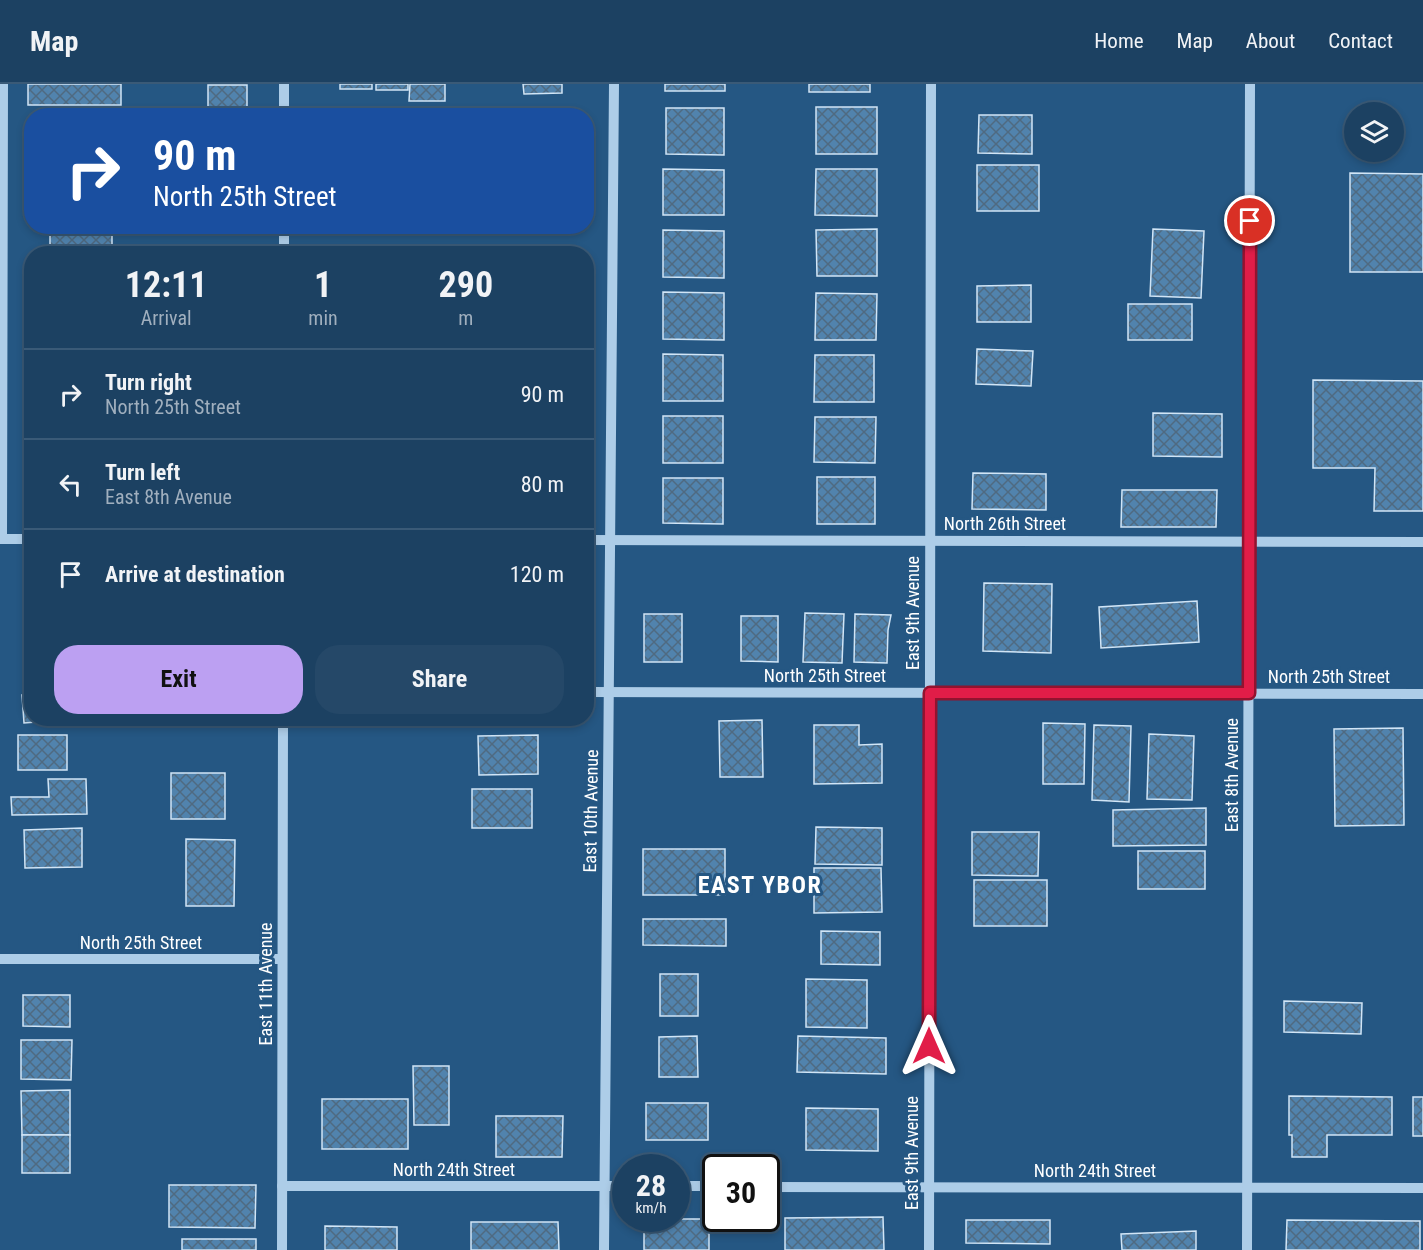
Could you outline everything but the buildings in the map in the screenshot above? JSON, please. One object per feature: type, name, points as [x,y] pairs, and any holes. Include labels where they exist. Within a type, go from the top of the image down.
[{"type":"street","points":[[3,84],[1,539],[24,539]]},
{"type":"street","points":[[284,84],[284,108]]},
{"type":"street","name":"East 10th Avenue","points":[[604,1250],[614,84]]},
{"type":"street","name":"East 9th Avenue","points":[[929,1250],[931,84]]},
{"type":"street","name":"East 8th Avenue","points":[[1247,1250],[1250,84]]},
{"type":"street","name":"North 26th Street","points":[[594,540],[1423,542]]},
{"type":"street","name":"North 25th Street","points":[[594,692],[1423,694]]},
{"type":"street","name":"East 11th Avenue","points":[[282,1250],[283,726]]},
{"type":"street","name":"North 25th Street","points":[[0,959],[282,959]]},
{"type":"street","name":"North 24th Street","points":[[282,1186],[612,1186]]},
{"type":"street","name":"North 24th Street","points":[[780,1187],[1423,1188]]},
{"type":"district","name":"EAST YBOR","points":[[760,885]]},
{"type":"route","points":[[929,1046],[930,693],[1249,693],[1250,221]]}]
